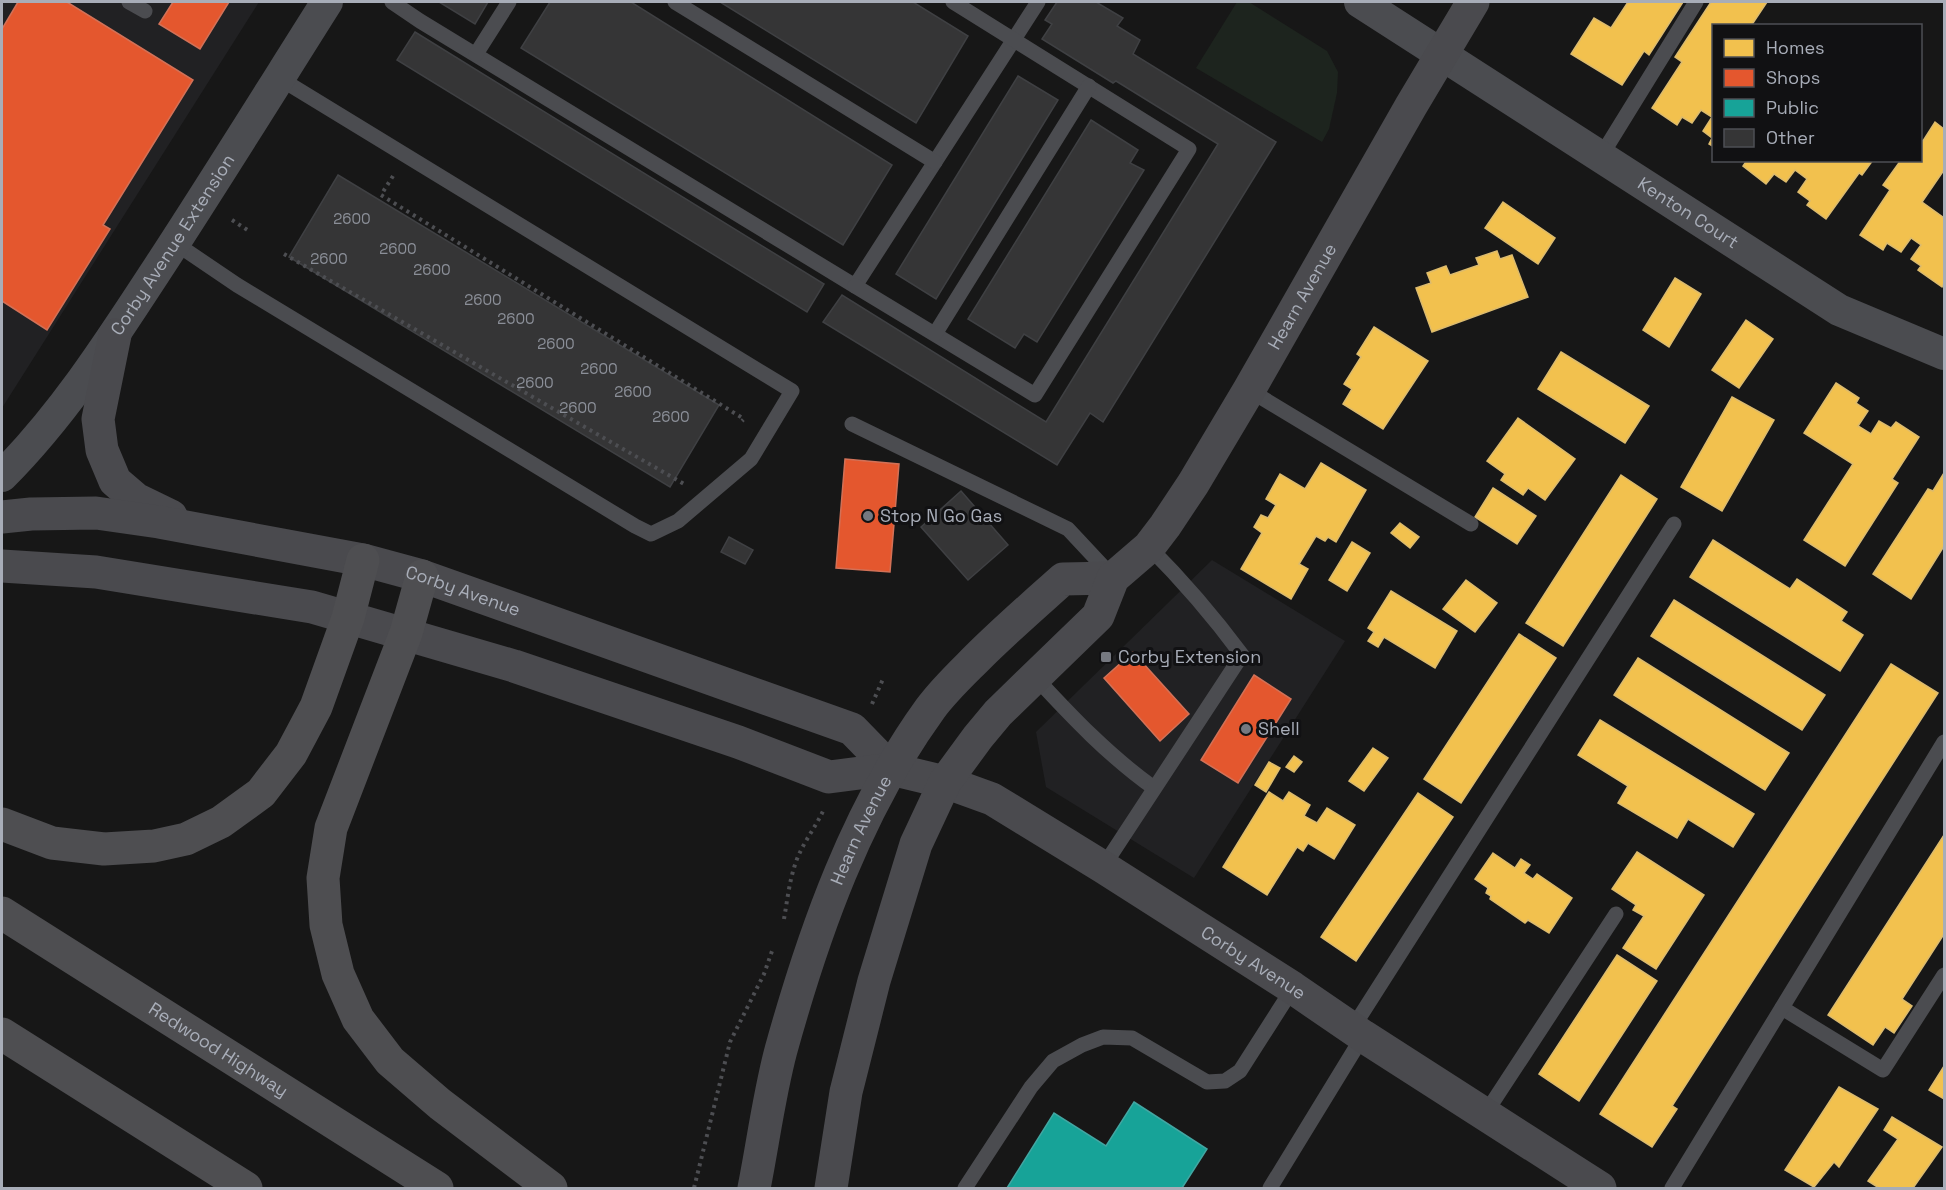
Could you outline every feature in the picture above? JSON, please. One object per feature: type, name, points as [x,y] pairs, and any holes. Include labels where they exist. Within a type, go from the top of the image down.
[{"type":"highway","points":[[2,824],[52,843],[104,849],[154,846],[186,839],[221,822],[261,793],[291,754],[316,707],[348,618],[363,560]]},
{"type":"highway","points":[[422,576],[406,633],[331,828],[323,878],[326,925],[338,974],[358,1019],[390,1061],[441,1104],[551,1188]]},
{"type":"highway","name":"Redwood Highway","points":[[2,913],[437,1188]]},
{"type":"highway","points":[[2,1034],[246,1188]]},
{"type":"main road","name":"Hearn Avenue","points":[[831,1188],[846,1092],[874,981],[916,844],[945,783],[978,736],[1098,616],[1113,578],[1149,547],[1193,484],[1473,2]]},
{"type":"main road","points":[[115,335],[98,419],[102,450],[115,481],[136,499],[197,529]]},
{"type":"main road","name":"Corby Avenue","points":[[2,517],[96,513],[363,560],[422,576],[852,729],[891,769]]},
{"type":"main road","name":"Corby Avenue","points":[[2,566],[106,573],[312,608],[406,633],[525,669],[738,742],[829,777],[891,769],[945,783],[992,799],[1293,988],[1357,1033],[1600,1188]]},
{"type":"main road","name":"Hearn Avenue","points":[[754,1188],[781,1052],[821,922],[863,822],[891,769],[931,708],[953,682],[1003,632],[1063,579],[1113,578]]},
{"type":"street","name":"Corby Avenue Extension","points":[[2,476],[32,446],[60,412],[115,335],[327,2]]},
{"type":"street","name":"Kenton Court","points":[[1360,2],[1443,53],[1839,310],[1944,354]]},
{"type":"lane","points":[[129,2],[145,11]]},
{"type":"lane","points":[[392,2],[1035,395],[1188,149],[953,2]]},
{"type":"lane","points":[[476,54],[508,2]]},
{"type":"lane","points":[[675,2],[935,162]]},
{"type":"lane","points":[[855,286],[1038,2]]},
{"type":"lane","points":[[1601,156],[1696,2]]},
{"type":"lane","points":[[175,243],[237,285],[651,534],[678,521],[751,459],[792,391],[279,78]]},
{"type":"lane","points":[[935,334],[1089,87]]},
{"type":"lane","points":[[1249,390],[1471,524]]},
{"type":"lane","points":[[852,424],[1068,529],[1113,578]]},
{"type":"lane","points":[[1270,1188],[1357,1033],[1674,524]]},
{"type":"lane","points":[[1103,867],[1242,654],[1183,581],[1149,547]]},
{"type":"lane","points":[[1035,677],[1124,767],[1154,788]]},
{"type":"lane","points":[[1672,1188],[1944,742]]},
{"type":"lane","points":[[1485,1114],[1616,914]]},
{"type":"lane","points":[[1782,1008],[1883,1070],[1944,975]]},
{"type":"lane","points":[[965,1188],[1030,1087],[1053,1062],[1082,1045],[1103,1037],[1132,1038],[1207,1082],[1225,1081],[1240,1071],[1293,988]]},
{"type":"path","points":[[406,155],[381,195],[744,418],[738,427]]},
{"type":"path","points":[[232,220],[249,231]]},
{"type":"path","points":[[284,254],[685,485]]},
{"type":"path","points":[[783,923],[794,867],[803,845],[814,830]]},
{"type":"path","points":[[694,1188],[730,1041],[764,974],[775,944]]},
{"type":"shaded area","points":[[2,2],[259,2],[2,408]]},
{"type":"shaded area","points":[[1237,2],[1249,2],[1327,51],[1338,72],[1337,93],[1329,129],[1322,142],[1196,68]]},
{"type":"shaded area","points":[[1212,560],[1345,641],[1194,878],[1046,787],[1036,732]]},
{"type":"building: Homes","points":[[1628,2],[1683,2],[1649,55],[1644,51],[1622,85],[1571,54],[1594,18],[1611,28]]},
{"type":"building: Homes","points":[[1711,2],[1767,2],[1752,24],[1712,24],[1712,117],[1701,110],[1692,123],[1682,117],[1677,125],[1652,108],[1682,62],[1675,57]]},
{"type":"building: Homes","points":[[1712,117],[1712,138],[1703,131]]},
{"type":"building: Homes","points":[[1935,122],[1944,129],[1944,170],[1922,202],[1944,218],[1944,283],[1942,287],[1918,270],[1921,266],[1911,259],[1921,245],[1911,238],[1901,252],[1887,243],[1883,250],[1860,235],[1890,190],[1883,185],[1900,162],[1922,162],[1923,141]]},
{"type":"building: Homes","points":[[1746,162],[1872,162],[1862,175],[1859,173],[1826,219],[1807,205],[1810,201],[1798,192],[1807,179],[1795,170],[1786,182],[1774,174],[1766,184],[1743,166]]},
{"type":"building: Homes","points":[[1503,202],[1555,238],[1538,264],[1485,228]]},
{"type":"building: Homes","points":[[1497,251],[1500,259],[1512,255],[1528,297],[1432,332],[1416,288],[1431,283],[1427,273],[1446,266],[1450,275],[1479,265],[1476,258]]},
{"type":"building: Homes","points":[[1675,278],[1701,294],[1669,347],[1643,330]]},
{"type":"building: Homes","points":[[1746,320],[1773,339],[1739,388],[1712,370]]},
{"type":"building: Homes","points":[[1374,327],[1428,361],[1383,429],[1343,404],[1352,389],[1344,384],[1361,357],[1357,354]]},
{"type":"building: Homes","points":[[1561,352],[1649,406],[1625,443],[1538,389]]},
{"type":"building: Homes","points":[[1836,383],[1859,398],[1856,403],[1868,411],[1858,426],[1871,434],[1879,421],[1891,428],[1896,422],[1919,437],[1892,479],[1898,483],[1845,566],[1804,540],[1853,464],[1804,433]]},
{"type":"building: Homes","points":[[1732,397],[1774,420],[1722,511],[1681,487]]},
{"type":"building: Homes","points":[[1518,418],[1575,459],[1545,500],[1528,488],[1523,495],[1501,480],[1505,474],[1487,461]]},
{"type":"building: Homes","points":[[1321,463],[1366,490],[1336,542],[1328,537],[1325,541],[1316,536],[1299,564],[1308,569],[1291,599],[1241,569],[1262,533],[1254,527],[1261,515],[1268,518],[1276,505],[1266,499],[1280,474],[1305,489]]},
{"type":"building: Homes","points":[[1944,473],[1944,546],[1911,599],[1873,574],[1928,489],[1933,491]]},
{"type":"building: Homes","points":[[1621,475],[1657,499],[1563,646],[1526,623]]},
{"type":"building: Homes","points":[[1493,488],[1536,516],[1517,544],[1475,517]]},
{"type":"building: Homes","points":[[1400,523],[1419,537],[1410,548],[1391,533]]},
{"type":"building: Homes","points":[[1713,540],[1790,589],[1797,579],[1847,612],[1841,621],[1863,635],[1840,671],[1690,577]]},
{"type":"building: Homes","points":[[1352,542],[1370,553],[1347,591],[1329,580]]},
{"type":"building: Homes","points":[[1466,580],[1497,603],[1475,632],[1443,609]]},
{"type":"building: Homes","points":[[1391,591],[1457,631],[1435,668],[1384,637],[1378,647],[1368,641],[1374,632],[1368,628]]},
{"type":"building: Homes","points":[[1674,600],[1825,695],[1802,730],[1651,636]]},
{"type":"building: Homes","points":[[1519,634],[1556,658],[1461,803],[1424,779]]},
{"type":"building: Homes","points":[[1638,658],[1789,753],[1765,790],[1614,695]]},
{"type":"building: Homes","points":[[1891,664],[1938,693],[1672,1106],[1677,1109],[1652,1147],[1600,1114]]},
{"type":"building: Homes","points":[[1600,720],[1754,814],[1733,847],[1688,819],[1677,838],[1618,803],[1628,786],[1578,755]]},
{"type":"building: Homes","points":[[1373,748],[1388,758],[1364,791],[1349,781]]},
{"type":"building: Homes","points":[[1294,756],[1302,762],[1294,772],[1286,767]]},
{"type":"building: Homes","points":[[1269,762],[1280,768],[1266,792],[1255,785]]},
{"type":"building: Homes","points":[[1269,792],[1283,801],[1289,792],[1310,805],[1304,816],[1317,823],[1327,808],[1355,825],[1334,859],[1308,843],[1303,851],[1297,847],[1267,895],[1223,867]]},
{"type":"building: Homes","points":[[1418,793],[1453,817],[1356,961],[1321,937]]},
{"type":"building: Homes","points":[[1944,835],[1944,934],[1902,999],[1912,1006],[1894,1033],[1885,1027],[1873,1045],[1828,1015]]},
{"type":"building: Homes","points":[[1637,852],[1704,895],[1656,969],[1623,948],[1644,916],[1633,910],[1636,905],[1612,889]]},
{"type":"building: Homes","points":[[1493,853],[1515,868],[1521,859],[1530,865],[1524,873],[1533,879],[1537,874],[1572,898],[1549,933],[1528,920],[1525,923],[1490,899],[1491,896],[1486,893],[1488,888],[1475,879]]},
{"type":"building: Homes","points":[[1617,955],[1657,981],[1579,1101],[1539,1074]]},
{"type":"building: Homes","points":[[1944,1066],[1944,1099],[1929,1090]]},
{"type":"building: Homes","points":[[1839,1087],[1878,1109],[1839,1167],[1834,1162],[1814,1187],[1785,1170]]},
{"type":"building: Homes","points":[[1892,1117],[1942,1147],[1913,1188],[1879,1188],[1868,1181],[1898,1139],[1884,1130]]},
{"type":"building: Shops","points":[[18,2],[67,2],[193,80],[103,225],[110,229],[47,330],[2,301],[2,29]]},
{"type":"building: Shops","points":[[173,2],[229,2],[200,49],[159,24]]},
{"type":"building: Shops","name":"Stop N Go Gas","points":[[845,459],[899,464],[890,572],[836,568]]},
{"type":"building: Shops","points":[[1133,652],[1189,714],[1160,741],[1104,678]]},
{"type":"building: Shops","name":"Shell","points":[[1254,675],[1291,699],[1238,783],[1201,760]]},
{"type":"building: Public","points":[[1134,1102],[1207,1149],[1182,1188],[1007,1188],[1054,1113],[1106,1146]]},
{"type":"building: Other","points":[[439,2],[488,2],[475,24]]},
{"type":"building: Other","points":[[550,2],[631,2],[892,165],[843,245],[521,48]]},
{"type":"building: Other","points":[[720,2],[913,2],[968,36],[916,123]]},
{"type":"building: Other","points":[[1057,2],[1096,2],[1123,18],[1117,26],[1140,40],[1133,54],[1276,142],[1103,422],[1090,413],[1057,465],[823,322],[842,295],[1046,422],[1218,144],[1116,81],[1113,83],[1042,39],[1052,24],[1045,20]]},
{"type":"building: Other","points":[[415,32],[824,284],[807,312],[397,60]]},
{"type":"building: Other","points":[[1018,76],[1058,100],[936,299],[896,274]]},
{"type":"building: Other","points":[[1091,120],[1138,150],[1130,163],[1144,170],[1037,342],[1024,334],[1015,348],[968,319]]},
{"type":"building: Other","points":[[338,175],[719,405],[670,487],[289,257]]},
{"type":"building: Other","points":[[961,491],[1008,545],[968,580],[921,527]]},
{"type":"building: Other","points":[[729,537],[753,550],[745,564],[721,552]]},
{"type":"place","name":"Stop N Go Gas","points":[[868,516]]},
{"type":"place","name":"Corby Extension","points":[[1106,657]]},
{"type":"place","name":"Shell","points":[[1246,729]]}]
